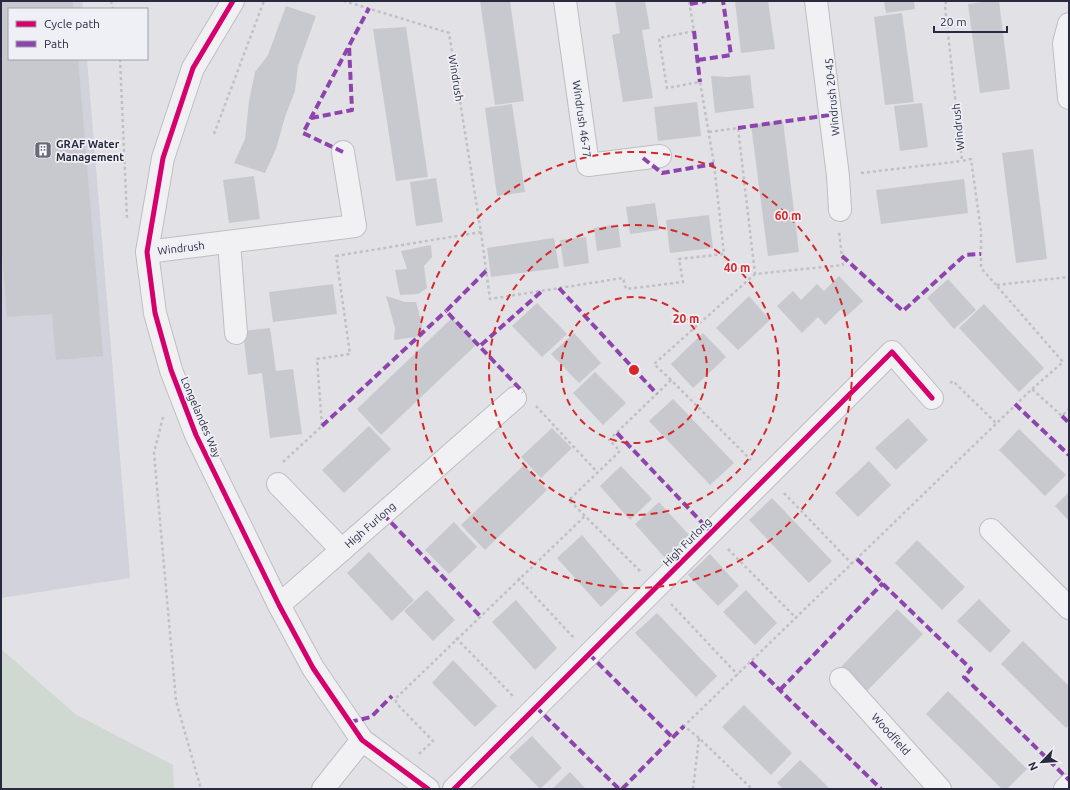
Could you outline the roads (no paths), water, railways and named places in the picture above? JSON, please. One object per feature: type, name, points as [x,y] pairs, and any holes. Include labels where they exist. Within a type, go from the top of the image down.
[{"type":"street","name":"Longelandes Way","points":[[233,1],[192,68],[163,158],[147,252],[155,313],[171,370],[196,435],[279,605],[314,668],[362,740],[428,789]]},
{"type":"street","name":"Windrush 46-77","points":[[565,1],[588,165],[660,156]]},
{"type":"street","points":[[816,1],[844,182],[839,217]]},
{"type":"street","name":"Windrush 20-45","points":[[824,1],[844,182]]},
{"type":"street","points":[[1069,24],[1064,43],[1069,98]]},
{"type":"street","name":"Windrush","points":[[147,252],[355,226],[343,152]]},
{"type":"street","points":[[228,242],[236,333]]},
{"type":"street","name":"High Furlong","points":[[454,789],[892,352],[932,398]]},
{"type":"street","name":"High Furlong","points":[[279,605],[515,398]]},
{"type":"street","points":[[278,475],[342,550]]},
{"type":"street","points":[[990,530],[1069,608]]},
{"type":"street","name":"Woodfield","points":[[841,679],[940,789]]},
{"type":"street","points":[[323,789],[362,740]]},
{"type":"street","points":[[1066,789],[1069,785]]},
{"type":"place","name":"GRAF Water Management","points":[[43,150]]}]
